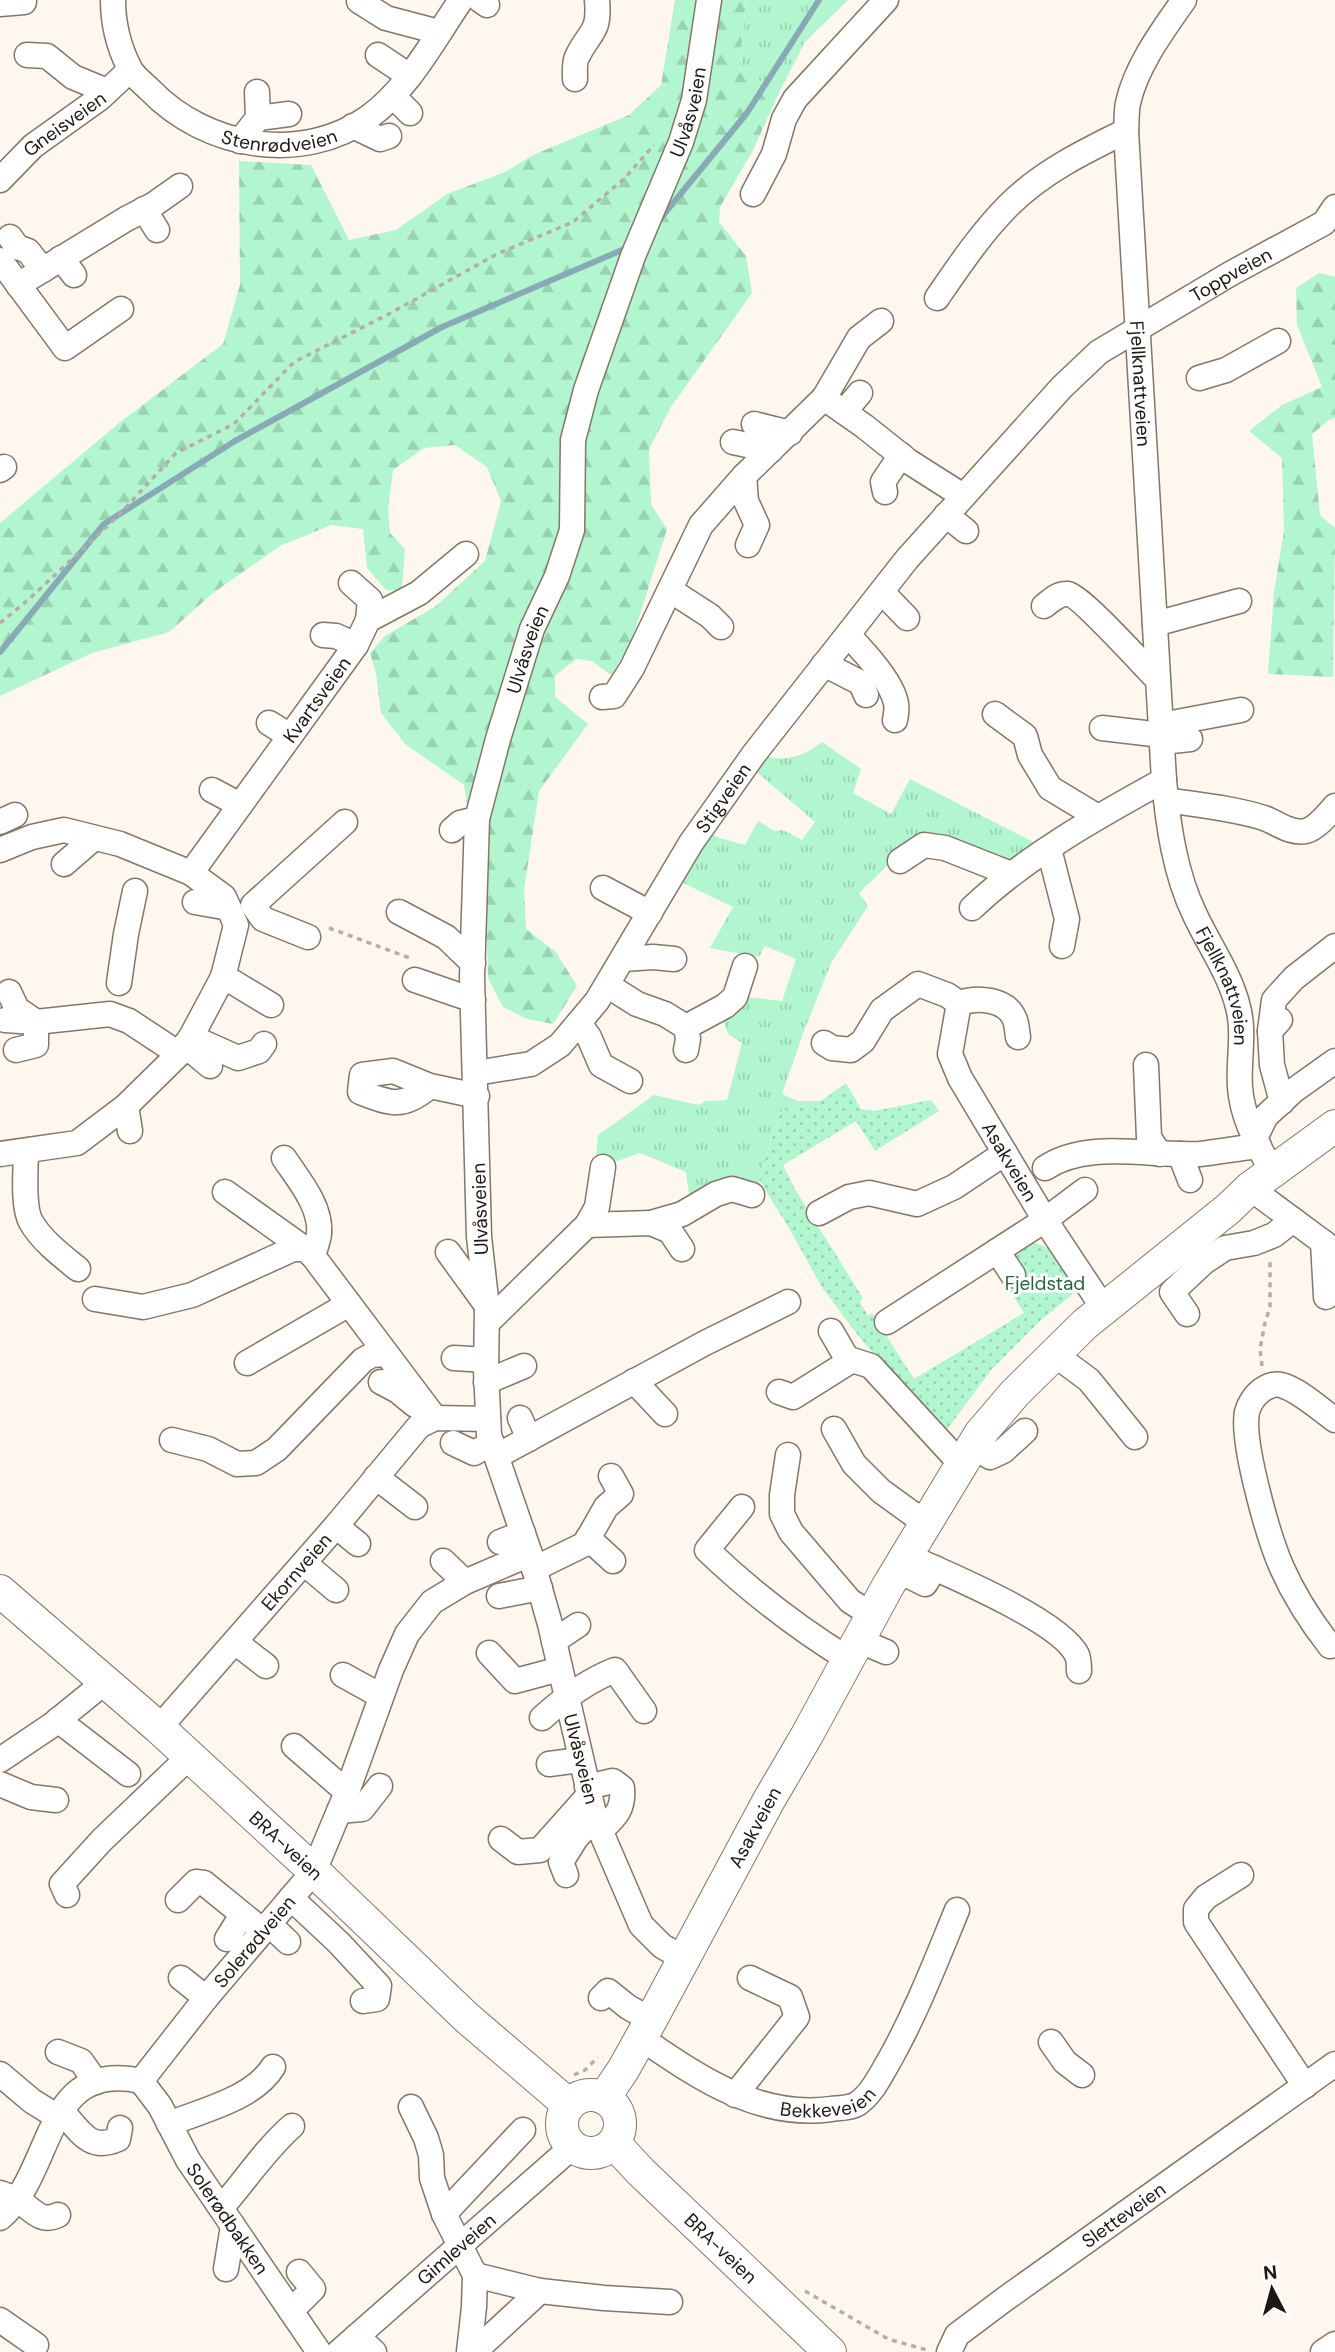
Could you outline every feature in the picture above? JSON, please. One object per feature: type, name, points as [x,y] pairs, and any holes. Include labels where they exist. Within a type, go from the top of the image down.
[{"type":"main road","name":"Asakveien","points":[[604,2098],[646,2029],[683,1958],[866,1641],[901,1563],[967,1454],[1015,1393],[1054,1354],[1104,1309],[1228,1209],[1259,1161],[1335,1126]]},
{"type":"main road","name":"BRA-veien","points":[[0,1591],[190,1756],[467,2018],[569,2105]]},
{"type":"main road","points":[[585,2096],[604,2098],[618,2113],[619,2134],[614,2143],[594,2154],[572,2147],[565,2138],[562,2127],[563,2115],[569,2105],[585,2096]]},
{"type":"main road","name":"BRA-veien","points":[[614,2143],[660,2192],[830,2352]]},
{"type":"street","name":"Stenrødveien","points":[[113,0],[119,39],[130,69],[162,103],[198,127],[240,141],[290,146],[330,136],[402,105],[408,75],[461,0]]},
{"type":"street","points":[[575,79],[576,58],[599,20],[597,0]]},
{"type":"street","name":"Ulvåsveien","points":[[683,1958],[636,1931],[593,1808],[554,1642],[525,1557],[494,1450],[488,1419],[487,1314],[479,1237],[473,962],[477,819],[532,629],[557,576],[572,530],[573,440],[586,390],[632,256],[681,142],[694,100],[709,0]]},
{"type":"street","points":[[753,194],[774,154],[783,118],[795,99],[886,0]]},
{"type":"street","name":"Fjellknattveien","points":[[1184,0],[1163,30],[1141,70],[1128,103],[1126,131],[1155,624],[1151,673],[1161,734],[1165,790],[1179,874],[1194,913],[1229,980],[1238,1006],[1241,1023],[1240,1088],[1259,1161]]},
{"type":"street","points":[[359,1],[386,18],[439,32]]},
{"type":"street","points":[[27,55],[47,56],[73,77],[107,91]]},
{"type":"street","points":[[378,55],[408,75]]},
{"type":"street","name":"Gneisveien","points":[[2,173],[33,146],[107,91],[130,69]]},
{"type":"street","points":[[240,141],[258,118],[257,92]]},
{"type":"street","points":[[258,118],[289,114]]},
{"type":"street","points":[[353,126],[380,139],[389,136]]},
{"type":"street","points":[[937,298],[978,239],[1010,204],[1070,159],[1126,131]]},
{"type":"street","points":[[18,285],[59,268],[180,186]]},
{"type":"street","name":"Toppveien","points":[[1138,328],[1332,222]]},
{"type":"street","points":[[59,268],[28,251],[17,247],[5,248],[18,285],[65,348],[121,309]]},
{"type":"street","points":[[613,702],[701,525],[744,476],[790,432],[843,401],[859,338],[881,321]]},
{"type":"street","name":"Stigveien","points":[[476,1084],[531,1064],[560,1045],[597,1001],[650,913],[682,838],[744,788],[823,666],[963,496],[1062,387],[1099,352],[1138,328]]},
{"type":"street","points":[[1199,378],[1226,370],[1278,341]]},
{"type":"street","points":[[843,401],[901,455],[963,496]]},
{"type":"street","points":[[754,424],[790,432]]},
{"type":"street","points":[[733,442],[771,450]]},
{"type":"street","points":[[885,492],[883,482],[901,455]]},
{"type":"street","points":[[744,476],[746,502],[757,525],[748,545]]},
{"type":"street","points":[[946,516],[966,531]]},
{"type":"street","points":[[368,620],[419,593],[467,554]]},
{"type":"street","points":[[351,583],[370,600],[368,620]]},
{"type":"street","points":[[670,590],[693,615],[721,627]]},
{"type":"street","points":[[882,592],[907,618]]},
{"type":"street","points":[[1044,606],[1060,594],[1071,594],[1151,673]]},
{"type":"street","points":[[1155,624],[1238,601]]},
{"type":"street","name":"Kvartsveien","points":[[191,873],[240,805],[280,729],[356,645],[368,620]]},
{"type":"street","points":[[1083,628],[1101,638],[1127,660],[1151,673]]},
{"type":"street","points":[[323,635],[336,636],[356,645]]},
{"type":"street","points":[[848,635],[870,659],[888,687],[897,704],[895,720]]},
{"type":"street","points":[[823,666],[827,694]]},
{"type":"street","points":[[823,666],[861,684],[866,695]]},
{"type":"street","points":[[1161,734],[1241,710]]},
{"type":"street","points":[[995,713],[1025,736],[1030,755],[1050,788],[1095,828]]},
{"type":"street","points":[[1102,728],[1190,738]]},
{"type":"street","points":[[212,790],[240,805]]},
{"type":"street","points":[[972,908],[1011,874],[1049,849],[1095,828],[1165,790],[1266,818],[1285,829],[1306,831],[1335,806]]},
{"type":"street","points":[[452,830],[460,822],[477,819]]},
{"type":"street","points":[[195,902],[235,904],[345,822]]},
{"type":"street","points":[[0,850],[32,837],[64,830],[120,844],[191,873],[235,904],[263,919],[315,931]]},
{"type":"street","points":[[64,864],[94,838]]},
{"type":"street","points":[[900,861],[924,845],[945,848],[1011,874]]},
{"type":"street","points":[[1049,849],[1067,919],[1062,946]]},
{"type":"street","points":[[603,888],[650,913]]},
{"type":"street","points":[[129,1022],[114,978],[123,966],[135,891]]},
{"type":"street","points":[[0,1154],[77,1143],[127,1106],[185,1045],[223,976],[236,925],[235,904]]},
{"type":"street","points":[[399,912],[446,937],[473,962]]},
{"type":"street","points":[[1282,1102],[1272,1065],[1270,1031],[1274,1000],[1294,978],[1335,946]]},
{"type":"street","points":[[622,959],[674,959]]},
{"type":"street","points":[[607,985],[637,1004],[665,1014],[686,1039],[735,997],[745,966]]},
{"type":"street","points":[[415,970],[473,1000]]},
{"type":"street","points":[[223,976],[271,1004]]},
{"type":"street","points":[[824,1043],[832,1048],[851,1050],[863,1041],[882,1010],[918,984],[947,995],[959,1003],[974,999],[998,1003],[1014,1017],[1018,1037]]},
{"type":"street","points":[[9,992],[17,1009],[36,1022]]},
{"type":"street","name":"Asakveien","points":[[959,1003],[950,1054],[960,1078],[1045,1220],[1104,1309]]},
{"type":"street","points":[[1270,1031],[1287,1012]]},
{"type":"street","points":[[5,1020],[36,1022],[110,1014],[185,1045],[238,1058],[259,1051],[264,1044]]},
{"type":"street","points":[[16,1049],[36,1045],[36,1022]]},
{"type":"street","points":[[579,1023],[589,1037],[601,1065],[629,1081]]},
{"type":"street","points":[[185,1045],[210,1066]]},
{"type":"street","points":[[1326,1297],[1329,1246],[1293,1220],[1259,1161],[1266,1116],[1335,1061]]},
{"type":"street","points":[[1146,1065],[1149,1138],[1160,1156],[1190,1180]]},
{"type":"street","points":[[430,1086],[476,1084]]},
{"type":"street","points":[[127,1106],[130,1131]]},
{"type":"street","points":[[26,1150],[25,1187],[30,1221],[54,1249],[78,1269]]},
{"type":"street","points":[[819,1213],[849,1197],[869,1193],[917,1204],[954,1188],[1005,1153]]},
{"type":"street","points":[[1045,1168],[1058,1160],[1091,1153],[1160,1156],[1200,1154],[1259,1161]]},
{"type":"street","points":[[284,1158],[316,1212],[319,1233],[309,1252]]},
{"type":"street","points":[[449,1252],[487,1314],[587,1225],[597,1207],[603,1167]]},
{"type":"street","points":[[587,1225],[651,1223],[682,1214],[716,1194],[732,1189],[752,1195]]},
{"type":"street","points":[[887,1322],[1045,1220],[1085,1190]]},
{"type":"street","points":[[225,1192],[309,1252],[432,1414]]},
{"type":"street","points":[[1188,1314],[1172,1292],[1205,1262],[1225,1248],[1254,1243],[1271,1236],[1293,1220]]},
{"type":"street","points":[[651,1223],[670,1231],[682,1249]]},
{"type":"street","points":[[95,1299],[143,1307],[192,1295],[292,1249],[309,1252]]},
{"type":"street","points":[[997,1251],[1013,1275]]},
{"type":"street","points":[[453,1443],[474,1453],[494,1450],[524,1428],[788,1302]]},
{"type":"street","points":[[247,1363],[349,1304]]},
{"type":"street","points":[[831,1331],[843,1366]]},
{"type":"street","points":[[172,1440],[208,1449],[237,1464],[257,1463],[277,1449],[363,1360],[385,1353]]},
{"type":"street","points":[[1054,1354],[1089,1380],[1135,1437]]},
{"type":"street","points":[[454,1358],[486,1371],[524,1366]]},
{"type":"street","points":[[779,1392],[793,1397],[852,1360],[872,1366],[967,1454],[990,1457],[1003,1451],[1025,1431]]},
{"type":"street","points":[[811,1367],[825,1363],[843,1366]]},
{"type":"street","points":[[637,1374],[665,1414]]},
{"type":"street","points":[[381,1382],[432,1414],[488,1419]]},
{"type":"street","points":[[1330,1646],[1283,1570],[1273,1543],[1254,1475],[1247,1433],[1247,1409],[1256,1394],[1268,1385],[1278,1384],[1289,1387],[1335,1420]]},
{"type":"street","name":"Ekornveien","points":[[159,1728],[432,1414]]},
{"type":"street","points":[[834,1429],[854,1464],[881,1491],[925,1523]]},
{"type":"street","points":[[788,1455],[782,1514],[791,1532],[850,1601],[866,1641]]},
{"type":"street","points":[[499,1596],[525,1557],[585,1544],[606,1507],[621,1494],[611,1476]]},
{"type":"street","points":[[376,1477],[415,1507]]},
{"type":"street","points":[[742,1507],[707,1550],[740,1582],[801,1631],[866,1641]]},
{"type":"street","points":[[336,1526],[358,1544]]},
{"type":"street","points":[[588,1538],[613,1561]]},
{"type":"street","name":"Solerødveien","points":[[141,2081],[206,1998],[314,1871],[407,1634],[432,1602],[466,1582],[525,1557]]},
{"type":"street","points":[[443,1561],[466,1582]]},
{"type":"street","points":[[304,1563],[336,1590]]},
{"type":"street","points":[[901,1563],[935,1568],[1007,1602],[1065,1641],[1077,1656],[1079,1671]]},
{"type":"street","points":[[554,1642],[578,1625]]},
{"type":"street","points":[[235,1642],[266,1666]]},
{"type":"street","points":[[489,1653],[515,1681],[560,1669]]},
{"type":"street","points":[[542,1718],[566,1697],[615,1670],[644,1712]]},
{"type":"street","points":[[343,1675],[381,1696]]},
{"type":"street","points":[[0,1760],[24,1746],[105,1682]]},
{"type":"street","points":[[58,1720],[128,1774]]},
{"type":"street","points":[[294,1746],[343,1801],[362,1809],[380,1786]]},
{"type":"street","points":[[67,1895],[62,1885],[117,1837],[190,1756]]},
{"type":"street","points":[[549,1764],[580,1760]]},
{"type":"street","points":[[0,1784],[31,1797],[56,1800]]},
{"type":"street","points":[[501,1839],[518,1852],[540,1850],[593,1808]]},
{"type":"street","points":[[566,1875],[561,1862],[593,1808]]},
{"type":"street","points":[[1241,1875],[1206,1897],[1196,1909],[1196,1922],[1305,2086]]},
{"type":"street","points":[[178,1900],[196,1882],[204,1884],[242,1915],[288,1942]]},
{"type":"street","points":[[291,1898],[339,1942],[379,1986],[377,1999],[363,2001]]},
{"type":"street","name":"Bekkeveien","points":[[601,1998],[608,1991],[628,2007],[646,2029],[695,2075],[735,2095],[767,2106],[815,2111],[856,2106],[874,2086],[909,2025],[957,1910]]},
{"type":"street","points":[[227,1939],[242,1915]]},
{"type":"street","points":[[181,1978],[206,1998]]},
{"type":"street","points":[[735,2095],[802,2005],[750,1978]]},
{"type":"street","points":[[1051,2042],[1065,2062],[1082,2075]]},
{"type":"street","points":[[164,2052],[192,2046]]},
{"type":"street","points":[[58,2052],[81,2061],[96,2082]]},
{"type":"street","name":"Sletteveien","points":[[949,2352],[957,2335],[1005,2299],[1335,2064]]},
{"type":"street","points":[[169,2124],[240,2095],[265,2080],[273,2067]]},
{"type":"street","points":[[0,2074],[32,2101],[58,2113],[92,2143],[104,2145],[118,2139],[120,2128]]},
{"type":"street","points":[[0,2218],[9,2196],[29,2183],[58,2113],[84,2087],[109,2078],[125,2077],[141,2081]]},
{"type":"street","name":"Solerødbakken","points":[[141,2081],[160,2106],[188,2160],[235,2223],[319,2352]]},
{"type":"street","points":[[767,2106],[785,2119],[817,2127]]},
{"type":"street","points":[[411,2107],[426,2138],[431,2155],[432,2178],[444,2214],[475,2275],[469,2352]]},
{"type":"street","points":[[226,2269],[245,2181],[272,2143],[292,2126]]},
{"type":"street","points":[[444,2214],[523,2130]]},
{"type":"street","name":"Gimleveien","points":[[339,2352],[366,2344],[460,2244],[572,2147]]},
{"type":"street","points":[[9,2196],[41,2217],[51,2218],[58,2215]]},
{"type":"street","points":[[291,2311],[313,2289],[299,2272]]},
{"type":"street","points":[[475,2275],[540,2291],[670,2302]]},
{"type":"street","points":[[474,2352],[540,2291]]},
{"type":"street","points":[[0,2320],[36,2345]]},
{"type":"street","points":[[1323,2352],[1335,2344]]},
{"type":"path","points":[[0,623],[116,518],[176,453],[234,424],[294,362],[387,316],[497,254],[573,222],[625,179],[659,140]]},
{"type":"path","points":[[315,931],[415,970]]},
{"type":"path","points":[[1268,1385],[1260,1349],[1270,1307],[1271,1236]]},
{"type":"path","points":[[797,2295],[805,2291],[888,2339],[938,2352]]},
{"type":"green space","points":[[675,0],[746,0],[739,72],[781,89],[752,152],[720,207],[719,222],[746,256],[752,293],[671,407],[649,449],[651,504],[667,529],[631,643],[611,675],[592,661],[576,659],[555,676],[555,697],[588,724],[539,791],[524,890],[526,929],[556,952],[577,986],[553,1024],[527,1019],[503,1007],[488,978],[487,943],[464,785],[405,744],[381,713],[376,673],[370,653],[385,636],[436,606],[485,561],[501,501],[487,467],[455,445],[424,448],[393,470],[388,509],[390,533],[405,549],[402,590],[386,590],[367,568],[363,529],[331,525],[280,546],[213,593],[169,632],[92,653],[0,696],[0,523],[119,423],[223,344],[240,285],[239,161],[311,165],[349,240],[396,230],[447,194],[505,172],[533,155],[629,115],[661,85]]},
{"type":"green space","points":[[746,0],[848,0],[805,42],[781,89],[739,73]]},
{"type":"green space","points":[[1319,273],[1335,277],[1335,418],[1312,434],[1320,515],[1335,528],[1333,677],[1268,674],[1274,592],[1284,530],[1282,458],[1249,431],[1282,405],[1322,387],[1297,325],[1296,288]]},
{"type":"green space","points":[[822,742],[861,769],[853,793],[891,814],[910,779],[1039,845],[1011,863],[971,849],[893,860],[859,893],[868,906],[831,963],[782,1094],[798,1101],[821,1101],[780,1112],[759,1180],[763,1196],[736,1185],[689,1195],[686,1172],[640,1153],[609,1164],[596,1155],[598,1135],[654,1095],[699,1105],[705,1101],[727,1100],[742,1043],[728,1034],[722,1018],[746,997],[782,1001],[796,959],[765,946],[759,957],[710,948],[733,907],[677,880],[707,831],[719,838],[745,845],[758,821],[774,831],[783,830],[802,840],[815,822],[752,768],[763,755],[794,757]]},
{"type":"green space","name":"Fjeldstad","points":[[846,1083],[861,1109],[874,1111],[931,1100],[939,1111],[875,1151],[856,1121],[783,1165],[796,1191],[863,1298],[860,1302],[868,1316],[872,1313],[914,1379],[1024,1313],[1006,1284],[1010,1254],[1030,1242],[1054,1253],[1080,1288],[1041,1320],[991,1370],[943,1435],[860,1338],[823,1289],[759,1180],[780,1112],[821,1101]]},
{"type":"waterway","points":[[660,219],[747,113],[819,0]]},
{"type":"waterway","points":[[0,652],[104,524],[235,441],[442,327],[629,247]]}]
